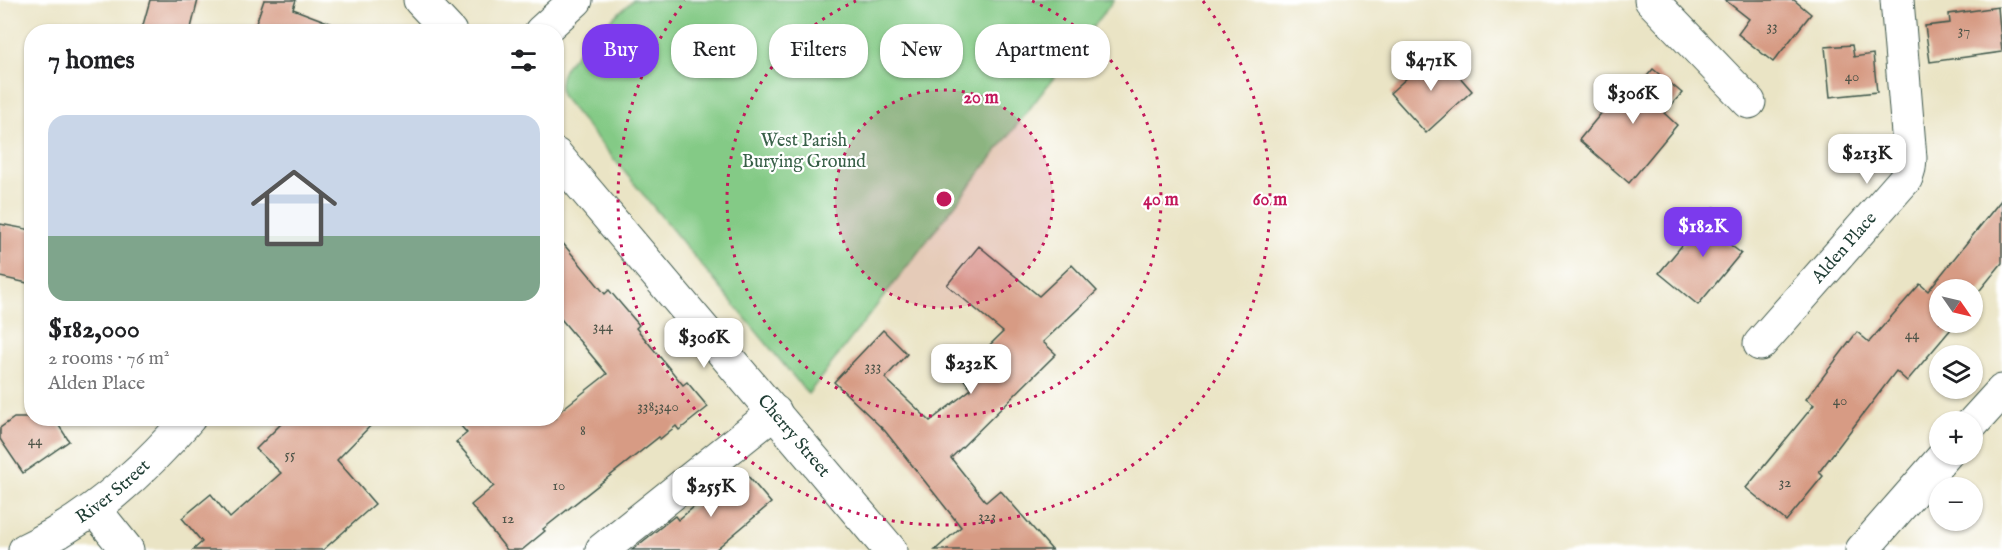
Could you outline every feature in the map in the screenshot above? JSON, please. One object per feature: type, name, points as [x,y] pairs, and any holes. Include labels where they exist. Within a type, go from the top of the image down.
[{"type":"street","points":[[420,0],[442,24]]},
{"type":"street","points":[[550,24],[576,0]]},
{"type":"street","points":[[1651,0],[1749,102]]},
{"type":"street","name":"Alden Place","points":[[1760,344],[1906,178],[1910,158],[1897,0]]},
{"type":"street","name":"Cherry Street","points":[[564,164],[890,550]]},
{"type":"street","points":[[1983,412],[2002,391]]},
{"type":"street","points":[[602,550],[775,412]]},
{"type":"street","name":"River Street","points":[[25,550],[66,529],[95,510],[124,486],[181,426]]},
{"type":"street","points":[[1862,550],[1936,465]]},
{"type":"street","points":[[95,510],[128,550]]},
{"type":"green space","name":"West Parish Burying Ground","points":[[633,0],[1114,0],[1095,24],[975,24],[975,78],[1053,78],[808,394],[564,99],[564,70],[582,47],[582,78],[659,78],[659,24],[607,24]]},
{"type":"building","points":[[150,0],[198,0],[192,24],[143,24]]},
{"type":"building","points":[[264,0],[296,0],[293,9],[333,24],[256,24]]},
{"type":"building","points":[[1725,0],[1794,0],[1811,14],[1773,62],[1738,34],[1749,19]]},
{"type":"building","points":[[1998,7],[2002,52],[1930,62],[1925,26],[1950,23],[1949,14]]},
{"type":"building","points":[[1852,45],[1854,57],[1873,54],[1877,92],[1830,97],[1825,47]]},
{"type":"building","points":[[1437,51],[1472,91],[1426,133],[1390,93]]},
{"type":"building","points":[[1653,69],[1682,93],[1664,113],[1677,125],[1629,183],[1579,140],[1628,81],[1637,88]]},
{"type":"building","points":[[2002,199],[2002,263],[1983,286],[1983,279],[1938,279]]},
{"type":"building","points":[[1714,207],[1736,225],[1724,240],[1741,253],[1698,305],[1659,273]]},
{"type":"building","points":[[0,224],[24,228],[24,282],[0,277]]},
{"type":"building","points":[[564,245],[605,294],[609,290],[639,325],[636,328],[683,385],[687,382],[708,407],[679,430],[676,426],[660,439],[659,437],[543,529],[545,531],[522,550],[507,550],[471,505],[494,486],[456,442],[467,433],[461,426],[564,426],[564,408],[607,374],[564,323]]},
{"type":"building","points":[[979,246],[1039,296],[1072,265],[1097,291],[1043,342],[1056,354],[951,458],[986,502],[1000,490],[1052,550],[935,550],[961,527],[885,431],[834,382],[883,330],[907,354],[885,378],[930,421],[971,389],[960,374],[1003,332],[947,285]]},
{"type":"building","points":[[1920,284],[1928,291],[1929,333],[1948,333],[1938,345],[1929,345],[1929,355],[1907,381],[1896,371],[1819,472],[1823,476],[1786,521],[1746,488],[1814,405],[1806,399],[1857,332],[1869,342]]},
{"type":"building","points":[[14,418],[24,418],[24,426],[59,426],[69,441],[23,473],[0,439],[0,428]]},
{"type":"building","points":[[279,426],[370,426],[337,460],[375,504],[323,550],[193,550],[202,542],[182,518],[211,494],[230,518],[281,473],[256,449]]},
{"type":"building","points":[[741,468],[771,503],[715,550],[632,550],[675,516],[678,520]]}]
